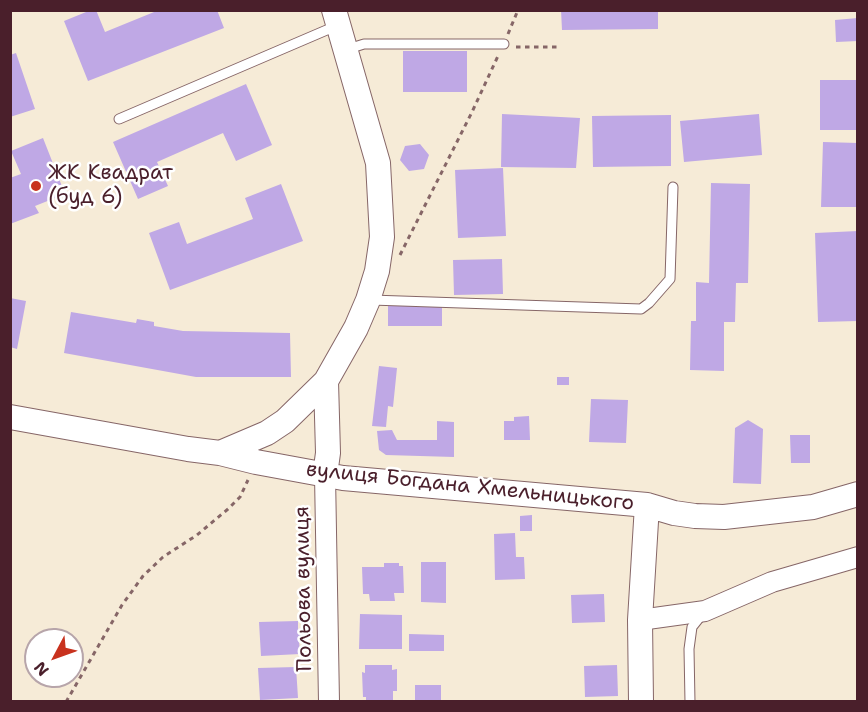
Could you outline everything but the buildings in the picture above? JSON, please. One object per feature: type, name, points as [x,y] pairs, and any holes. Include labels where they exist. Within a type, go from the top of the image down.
[{"type":"street","points":[[220,453],[267,433],[285,421],[326,381],[356,328],[377,271],[382,237],[378,163],[336,18]]},
{"type":"street","points":[[325,475],[328,453],[326,381]]},
{"type":"street","name":"вулиця Богдана Хмельницького","points":[[10,417],[220,453],[325,475],[647,505],[674,513],[724,517],[813,507],[858,494]]},
{"type":"street","name":"Польова вулиця","points":[[325,475],[329,702]]},
{"type":"street","points":[[641,702],[640,620],[647,505]]},
{"type":"street","points":[[640,620],[705,611],[772,582],[858,557]]},
{"type":"lane","points":[[119,120],[336,18]]},
{"type":"lane","points":[[346,50],[364,44],[503,45]]},
{"type":"lane","points":[[368,300],[641,309],[650,303],[670,279],[673,187]]},
{"type":"lane","points":[[690,702],[689,649],[693,627],[705,611]]},
{"type":"path","points":[[377,271],[399,258],[472,112],[519,10]]},
{"type":"path","points":[[503,45],[559,47]]},
{"type":"path","points":[[66,702],[122,605],[143,576],[163,557],[197,535],[240,497],[256,462]]},
{"type":"place","name":"ЖК Квадрат (буд 6)","points":[[36,186]]}]
